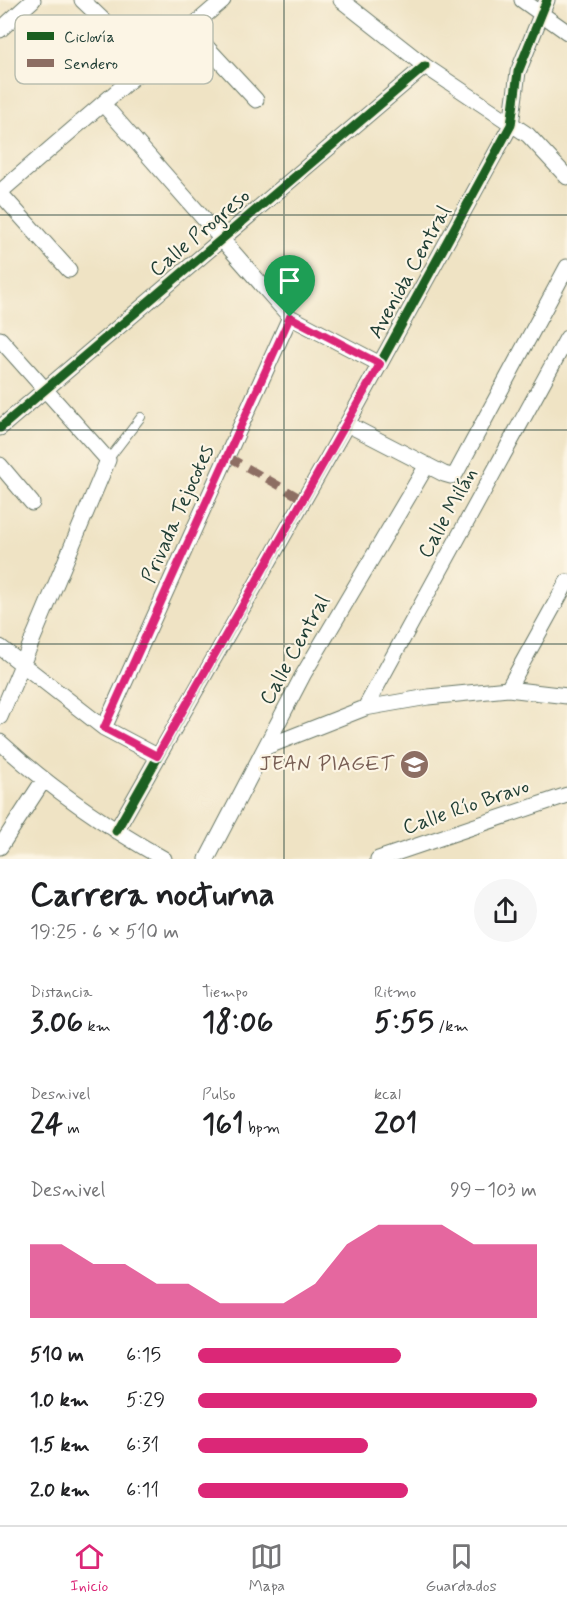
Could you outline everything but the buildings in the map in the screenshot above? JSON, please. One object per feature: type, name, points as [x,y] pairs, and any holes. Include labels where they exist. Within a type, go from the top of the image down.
[{"type":"street","points":[[16,15],[33,0]]},
{"type":"street","points":[[82,0],[98,15]]},
{"type":"street","points":[[206,15],[224,0]]},
{"type":"street","points":[[341,0],[425,66],[546,152],[567,177]]},
{"type":"street","points":[[522,0],[544,7],[567,32]]},
{"type":"street","name":"Avenida Central","points":[[116,831],[347,424],[511,125],[518,72],[544,7]]},
{"type":"street","points":[[0,30],[15,16]]},
{"type":"street","points":[[213,54],[256,100]]},
{"type":"street","name":"Calle Progreso","points":[[0,428],[425,66]]},
{"type":"street","points":[[69,270],[0,192],[126,84]]},
{"type":"street","points":[[103,104],[220,240],[290,317],[380,364]]},
{"type":"street","points":[[347,424],[451,476],[460,468],[567,267]]},
{"type":"street","name":"Privada Tejocotes","points":[[104,728],[290,317]]},
{"type":"street","name":"Calle Milán","points":[[365,708],[567,338]]},
{"type":"street","points":[[0,339],[108,460],[0,717]]},
{"type":"street","points":[[0,465],[32,502]]},
{"type":"street","name":"Calle Central","points":[[207,859],[303,675],[427,465]]},
{"type":"street","points":[[508,689],[567,582]]},
{"type":"street","points":[[0,647],[104,728],[157,756]]},
{"type":"street","points":[[266,747],[365,708],[463,692],[508,689],[567,696]]},
{"type":"street","points":[[0,742],[43,781],[116,831],[164,859]]},
{"type":"street","points":[[0,847],[43,781]]},
{"type":"street","name":"Calle Río Bravo","points":[[378,859],[567,795]]},
{"type":"lane","points":[[108,460],[141,417]]},
{"type":"marked path","points":[[227,456],[304,500]]},
{"type":"cycle path","points":[[116,831],[347,424],[511,125],[518,72],[547,0]]},
{"type":"cycle path","points":[[0,428],[425,66]]},
{"type":"place","name":"JEAN PIAGET","points":[[415,764]]},
{"type":"route","points":[[290,317],[380,364],[157,756],[104,728],[290,317]]}]
